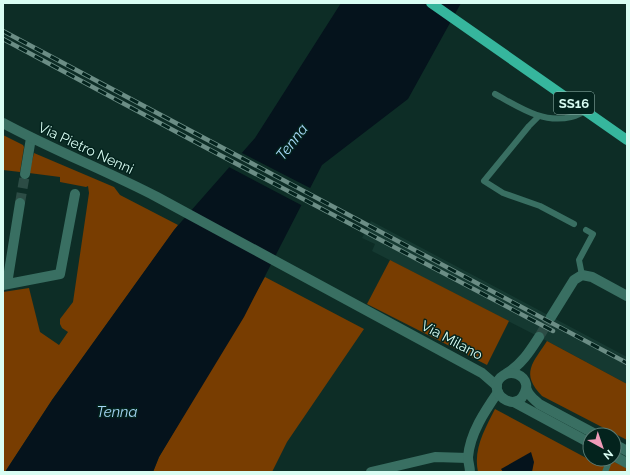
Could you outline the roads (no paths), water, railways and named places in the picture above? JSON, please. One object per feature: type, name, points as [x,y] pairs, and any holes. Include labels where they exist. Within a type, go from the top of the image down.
[{"type":"main road","name":"SS16","points":[[431,3],[627,140]]},
{"type":"street","name":"Via Pietro Nenni","points":[[3,123],[30,138],[128,182],[408,332]]},
{"type":"street","points":[[25,174],[30,138]]},
{"type":"street","points":[[20,203],[5,284],[60,274],[75,194]]},
{"type":"street","points":[[551,316],[574,280],[582,275],[592,277],[627,296]]},
{"type":"street","name":"Via Milano","points":[[408,332],[482,372],[496,376],[505,374]]},
{"type":"street","points":[[470,472],[468,458],[470,446],[483,415],[497,389],[499,380],[519,365],[539,336]]},
{"type":"street","points":[[514,402],[522,397],[525,384],[523,368],[524,358]]},
{"type":"street","name":"Via Milano","points":[[482,372],[497,389]]},
{"type":"street","points":[[505,374],[517,374],[539,404],[582,427]]},
{"type":"street","points":[[497,389],[502,399],[514,402],[582,439]]},
{"type":"street","points":[[371,472],[435,457],[468,458]]},
{"type":"lane","points":[[495,94],[538,117],[557,119],[572,117],[586,111]]},
{"type":"lane","points":[[538,117],[528,126],[484,181],[503,193],[540,206],[574,224]]},
{"type":"lane","points":[[582,275],[579,260],[593,234],[586,230]]},
{"type":"water","name":"Tenna","points":[[341,3],[461,3],[408,99],[322,165],[244,317],[159,457],[153,472],[5,472],[52,400],[174,230],[255,138]]},
{"type":"water","points":[[531,452],[534,462],[532,472],[503,472],[501,469]]},
{"type":"tunnel","points":[[20,203],[25,174]]},
{"type":"tunnel","points":[[539,337],[551,317]]},
{"type":"railway","points":[[3,31],[627,363]]},
{"type":"railway","points":[[3,39],[553,331]]}]
